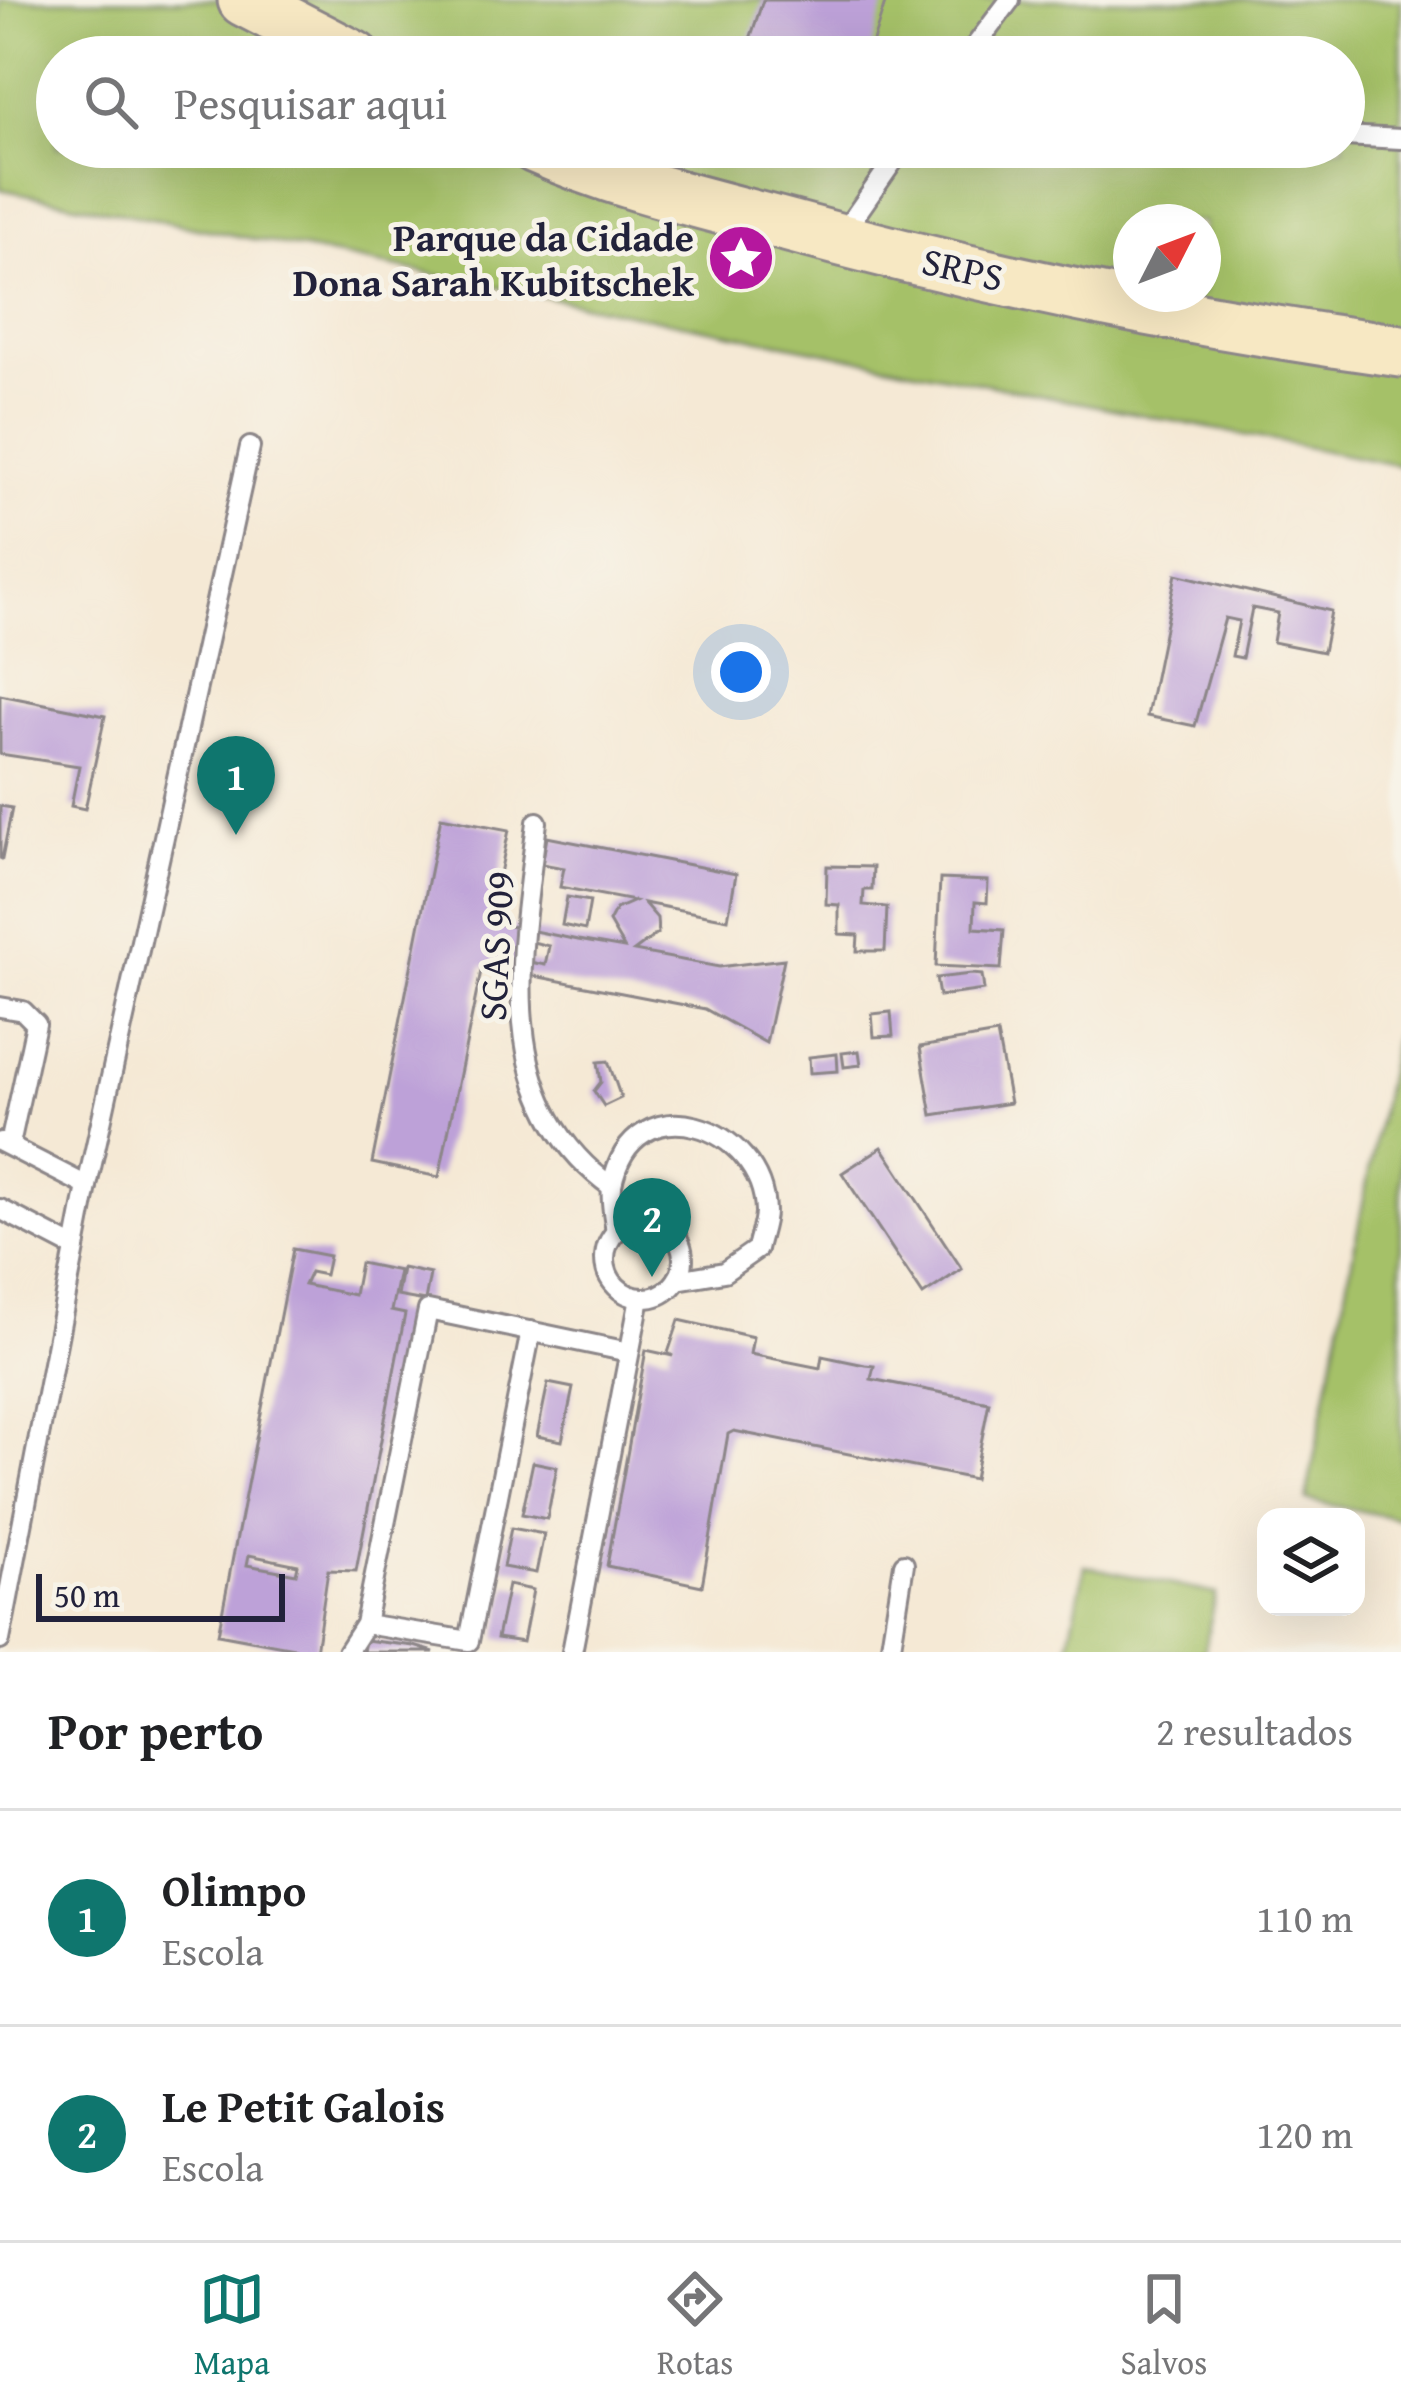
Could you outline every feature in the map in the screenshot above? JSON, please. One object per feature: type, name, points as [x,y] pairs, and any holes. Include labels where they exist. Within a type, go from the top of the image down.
[{"type":"main road","points":[[244,0],[313,36]]},
{"type":"main road","name":"SRPS","points":[[582,168],[838,240],[1229,327],[1401,351]]},
{"type":"lane","points":[[983,36],[1010,0]]},
{"type":"lane","points":[[1365,137],[1401,139]]},
{"type":"lane","points":[[838,240],[889,168]]},
{"type":"lane","points":[[0,1640],[87,1186],[250,446]]},
{"type":"lane","name":"SGAS 909","points":[[537,822],[521,947],[523,1044],[556,1127],[580,1164],[612,1187]]},
{"type":"lane","points":[[0,1007],[23,1011],[36,1024],[5,1143],[87,1186]]},
{"type":"lane","points":[[616,1232],[641,1220],[668,1228],[683,1252],[677,1280],[668,1291],[640,1298],[615,1285],[608,1273],[605,1258],[616,1232],[612,1187],[638,1138],[668,1121],[693,1122],[706,1129],[754,1169],[765,1212],[757,1249],[724,1272],[677,1280]]},
{"type":"lane","points":[[0,1209],[75,1248]]},
{"type":"lane","points":[[572,1652],[640,1298]]},
{"type":"lane","points":[[347,1652],[364,1624],[428,1310],[629,1352]]},
{"type":"lane","points":[[364,1624],[469,1641],[531,1331]]},
{"type":"lane","points":[[890,1652],[904,1564]]},
{"type":"green space","name":"Parque da Cidade Dona Sarah Kubitschek","points":[[0,0],[1401,0],[1401,466],[0,189]]},
{"type":"green space","points":[[1401,1004],[1401,1519],[1365,1512],[1365,1508],[1306,1500]]},
{"type":"green space","points":[[1085,1566],[1216,1594],[1204,1652],[1067,1652]]},
{"type":"building","points":[[763,0],[886,0],[875,36],[751,36]]},
{"type":"building","points":[[1176,574],[1331,611],[1323,652],[1273,642],[1278,613],[1252,608],[1242,658],[1232,656],[1239,621],[1225,618],[1195,726],[1147,716]]},
{"type":"building","points":[[0,695],[105,716],[85,809],[71,806],[79,766],[0,754]]},
{"type":"building","points":[[0,806],[12,808],[2,859],[0,858]]},
{"type":"building","points":[[441,817],[509,830],[490,922],[578,940],[624,948],[609,922],[616,909],[634,901],[560,887],[564,868],[542,864],[547,837],[736,874],[728,919],[644,903],[657,918],[658,933],[634,951],[719,967],[784,959],[766,1043],[705,1009],[482,966],[439,1177],[372,1163]],"holes":[[[529,941],[549,946],[545,965],[525,961]]]},
{"type":"building","points":[[827,866],[873,867],[872,890],[864,890],[863,905],[887,907],[885,951],[857,951],[858,935],[839,934],[839,905],[826,904]]},
{"type":"building","points":[[940,879],[988,881],[987,903],[975,902],[974,928],[1004,930],[1001,969],[936,966]]},
{"type":"building","points":[[567,897],[590,901],[585,930],[562,925]]},
{"type":"building","points":[[982,975],[984,990],[939,996],[936,978]]},
{"type":"building","points":[[891,1012],[893,1036],[874,1037],[872,1014]]},
{"type":"building","points":[[997,1034],[1010,1103],[932,1115],[920,1047]]},
{"type":"building","points":[[859,1051],[861,1065],[844,1067],[842,1053]]},
{"type":"building","points":[[837,1054],[838,1071],[810,1073],[809,1057]]},
{"type":"building","points":[[608,1061],[621,1098],[604,1106],[594,1091],[601,1082],[598,1062]]},
{"type":"building","points":[[882,1147],[962,1269],[923,1295],[842,1173]]},
{"type":"building","points":[[293,1249],[329,1256],[325,1275],[310,1272],[304,1285],[354,1295],[360,1263],[399,1271],[391,1311],[405,1314],[356,1571],[328,1570],[316,1652],[218,1634]],"holes":[[[249,1555],[298,1565],[296,1574],[247,1565]]]},
{"type":"building","points":[[402,1268],[430,1274],[425,1301],[397,1296]]},
{"type":"building","points":[[679,1320],[753,1337],[750,1354],[820,1368],[822,1356],[874,1366],[871,1379],[989,1402],[974,1479],[734,1431],[728,1434],[702,1586],[607,1566],[646,1350],[673,1356],[668,1353]]},
{"type":"building","points":[[548,1383],[573,1388],[562,1441],[537,1436]]},
{"type":"building","points":[[533,1462],[557,1467],[547,1519],[522,1514]]},
{"type":"building","points":[[511,1528],[544,1534],[536,1573],[503,1567]]},
{"type":"building","points":[[508,1585],[533,1590],[523,1642],[497,1638]]},
{"type":"building","points":[[365,1640],[414,1646],[434,1652],[363,1652]]},
{"type":"place","name":"Parque da Cidade Dona Sarah Kubitschek","points":[[741,258]]},
{"type":"place","name":"Olimpo","points":[[236,835]]},
{"type":"place","name":"Le Petit Galois","points":[[652,1277]]}]
